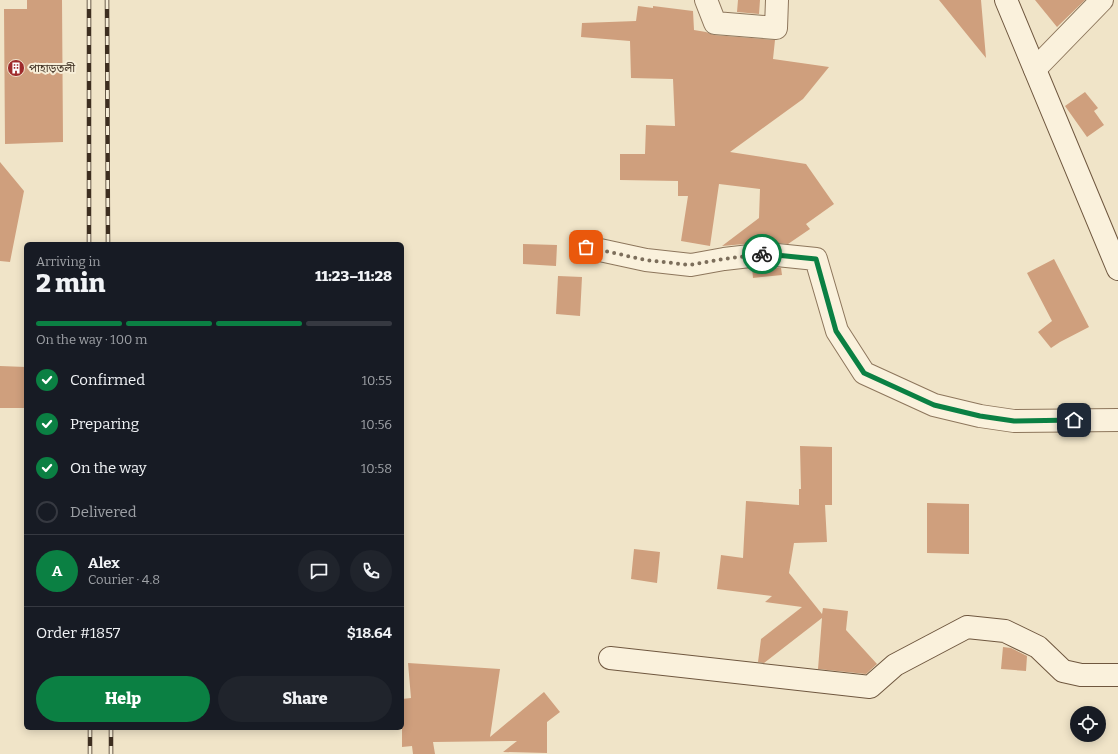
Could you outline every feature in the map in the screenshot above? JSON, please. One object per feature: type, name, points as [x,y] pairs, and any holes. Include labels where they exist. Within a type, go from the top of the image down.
[{"type":"street","points":[[706,0],[716,23],[776,28],[776,0]]},
{"type":"street","points":[[1006,0],[1118,269]]},
{"type":"street","points":[[1035,69],[1102,0]]},
{"type":"street","points":[[586,247],[646,260],[690,265],[766,254],[816,259],[836,331],[864,373],[934,405],[980,416],[1014,421],[1118,420]]},
{"type":"street","points":[[610,658],[870,686],[895,665],[967,626],[1005,631],[1038,647],[1063,670],[1081,676],[1118,675]]},
{"type":"building","points":[[27,0],[62,0],[63,142],[5,144],[4,9],[27,9]]},
{"type":"building","points":[[738,0],[760,0],[759,14],[737,12]]},
{"type":"building","points":[[939,0],[981,0],[986,58]]},
{"type":"building","points":[[1035,0],[1085,0],[1057,27]]},
{"type":"building","points":[[638,6],[653,8],[653,6],[693,11],[694,30],[714,35],[775,40],[773,59],[829,67],[803,99],[730,152],[806,164],[834,204],[806,224],[810,229],[788,244],[766,242],[722,246],[759,218],[760,189],[719,184],[710,246],[681,241],[688,196],[678,196],[678,181],[620,180],[620,154],[645,154],[646,125],[675,126],[673,79],[631,78],[630,41],[581,37],[582,23],[636,21]]},
{"type":"building","points":[[1085,92],[1098,108],[1094,111],[1104,125],[1087,137],[1065,106]]},
{"type":"building","points":[[0,162],[24,191],[10,262],[0,261]]},
{"type":"building","points":[[523,244],[557,245],[556,266],[523,264]]},
{"type":"building","points":[[1054,259],[1089,327],[1051,348],[1038,332],[1052,321],[1027,273]]},
{"type":"building","points":[[752,268],[781,268],[782,275],[753,278]]},
{"type":"building","points":[[558,276],[582,277],[580,316],[556,314]]},
{"type":"building","points":[[0,366],[24,367],[24,408],[0,408]]},
{"type":"building","points":[[800,446],[832,447],[832,505],[825,505],[827,542],[794,543],[789,573],[822,614],[823,608],[848,611],[846,630],[877,664],[866,674],[818,669],[822,618],[764,663],[758,662],[761,639],[802,607],[765,602],[772,596],[717,589],[721,555],[743,558],[746,501],[799,505],[799,489],[801,489]]},
{"type":"building","points":[[927,503],[969,504],[969,554],[927,553]]},
{"type":"building","points":[[634,549],[660,552],[657,583],[631,579]]},
{"type":"building","points":[[1003,647],[1011,648],[1027,656],[1026,671],[1001,669]]},
{"type":"building","points":[[408,663],[500,669],[490,737],[544,692],[560,712],[547,722],[547,753],[503,752],[517,741],[433,742],[435,754],[413,754],[412,746],[402,747],[402,730],[404,730],[404,699],[411,698]]},
{"type":"railway","points":[[89,0],[89,242]]},
{"type":"railway","points":[[107,0],[108,242]]},
{"type":"railway","points":[[90,730],[90,754]]},
{"type":"railway","points":[[111,730],[111,754]]},
{"type":"way so far","points":[[586,247],[646,260],[690,265],[762,254]]},
{"type":"place","name":"পাহাড়তলী","points":[[16,68]]},
{"type":"route","points":[[762,254],[816,259],[836,331],[864,373],[934,405],[980,416],[1014,421],[1074,420]]}]
